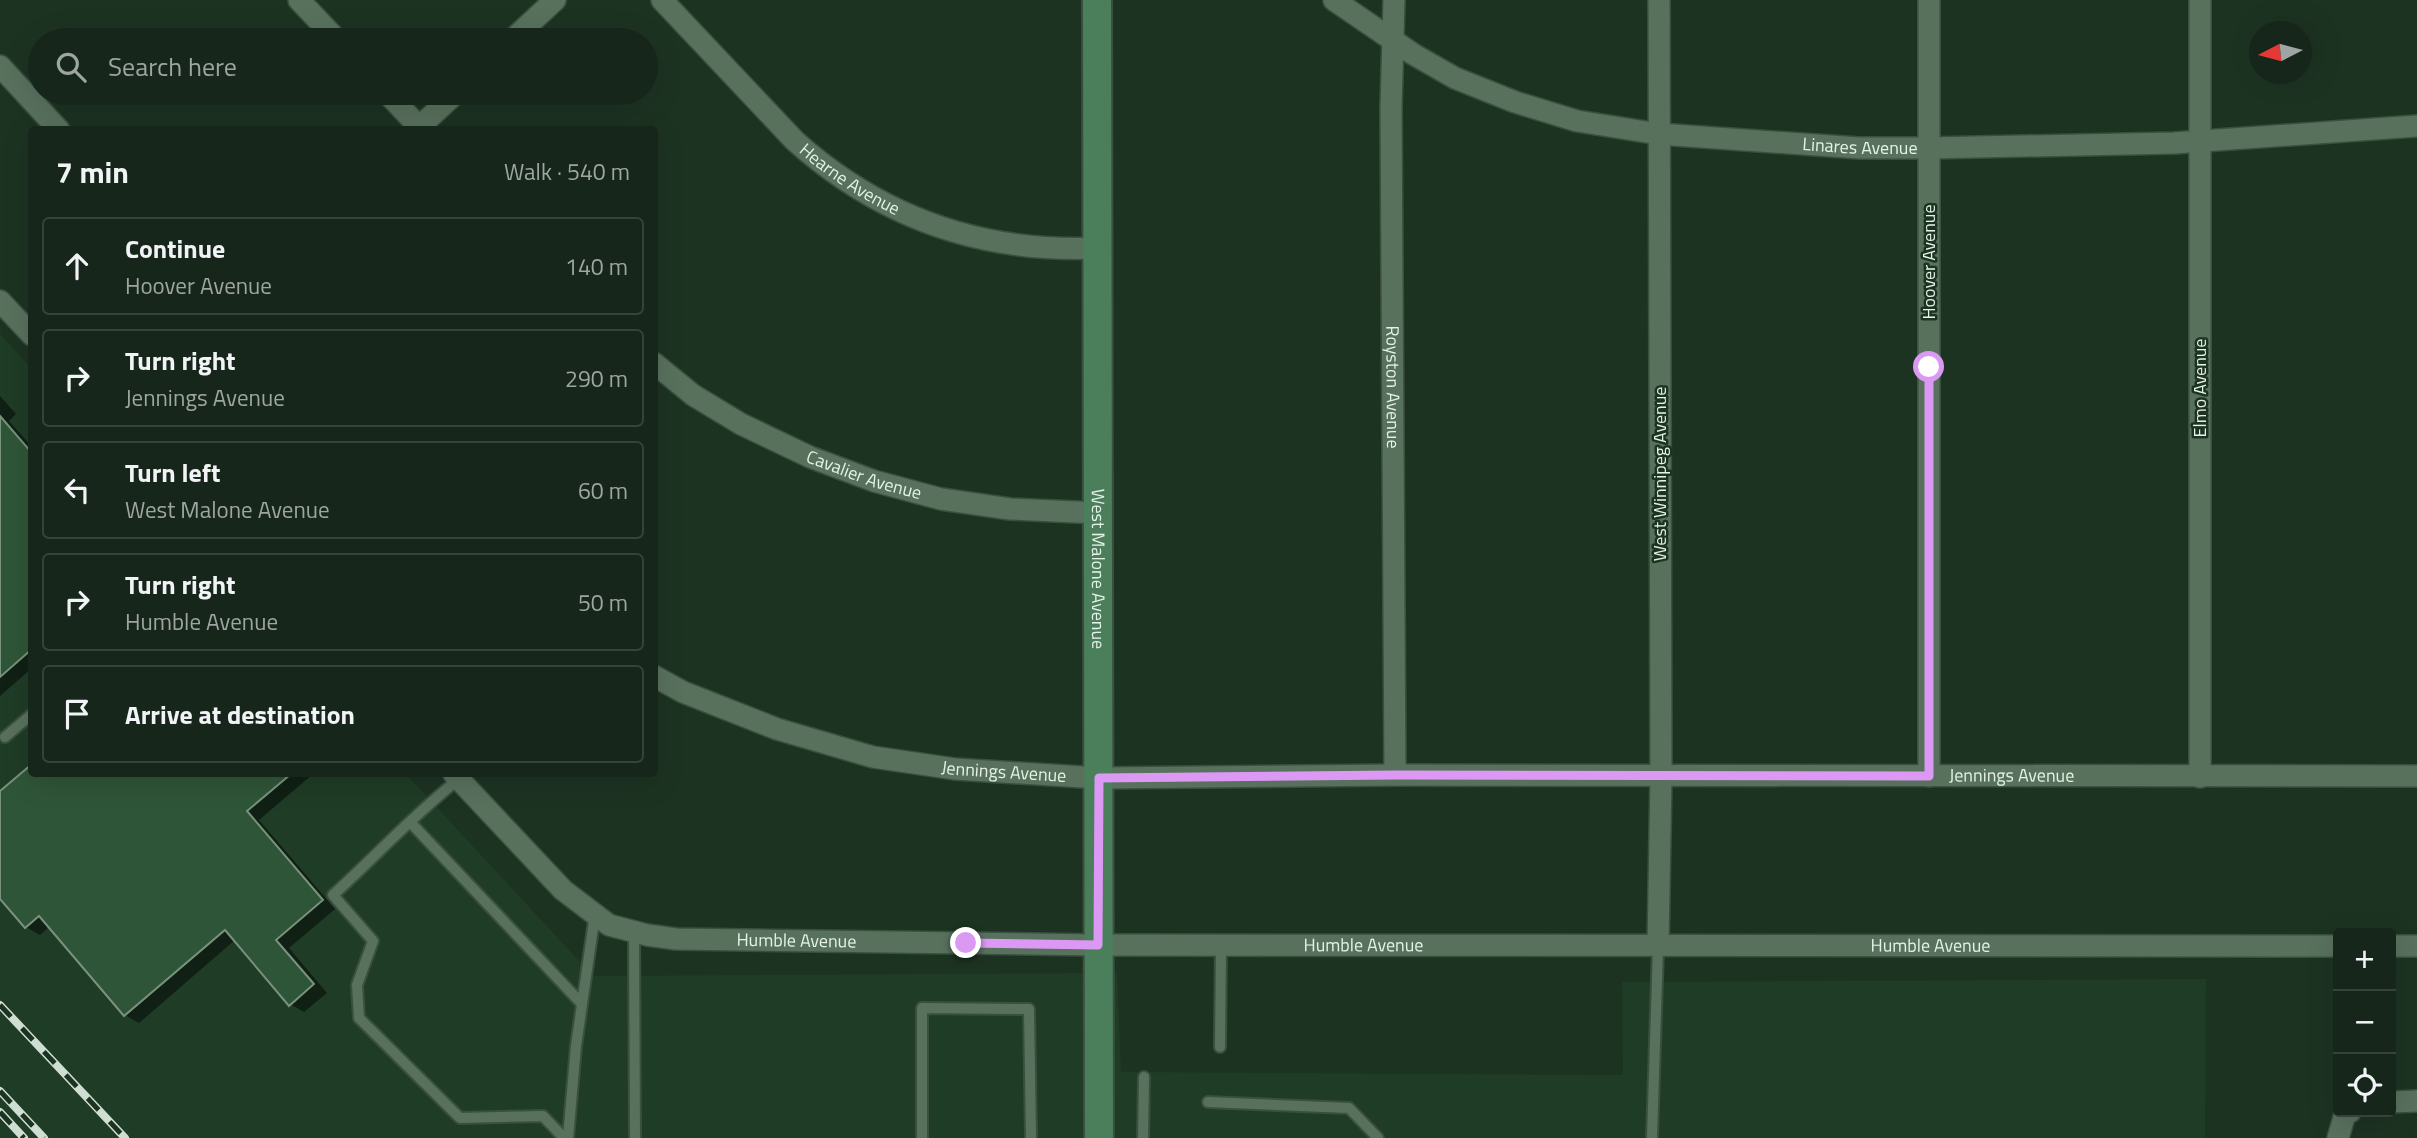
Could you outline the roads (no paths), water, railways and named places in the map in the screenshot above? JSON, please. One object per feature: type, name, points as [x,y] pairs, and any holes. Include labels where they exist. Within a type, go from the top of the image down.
[{"type":"street","points":[[299,0],[326,28]]},
{"type":"street","points":[[525,28],[555,0]]},
{"type":"street","name":"Hearne Avenue","points":[[662,0],[795,141],[818,162],[860,192],[891,207],[972,237],[1015,245],[1097,248]]},
{"type":"street","name":"West Malone Avenue","points":[[1097,0],[1099,1138]]},
{"type":"street","name":"Linares Avenue","points":[[1334,0],[1392,40],[1455,78],[1514,102],[1577,121],[1659,134],[1859,148],[1929,148],[2200,141],[2417,126]]},
{"type":"street","name":"Royston Avenue","points":[[1394,0],[1395,775]]},
{"type":"street","name":"West Winnipeg Avenue","points":[[1658,947],[1661,776],[1659,0]]},
{"type":"street","name":"Hoover Avenue","points":[[1929,0],[1929,776]]},
{"type":"street","name":"Elmo Avenue","points":[[2200,0],[2200,777]]},
{"type":"street","points":[[0,66],[28,96]]},
{"type":"street","points":[[37,105],[56,126]]},
{"type":"street","points":[[398,105],[416,126]]},
{"type":"street","points":[[422,126],[444,105]]},
{"type":"street","points":[[0,301],[28,331]]},
{"type":"street","name":"Cavalier Avenue","points":[[658,366],[693,395],[741,424],[810,457],[874,481],[941,499],[1010,509],[1098,513]]},
{"type":"street","name":"Jennings Avenue","points":[[658,678],[777,729],[873,757],[955,769],[1099,778],[1395,775],[2417,776]]},
{"type":"street","name":"Humble Avenue","points":[[458,777],[564,890],[608,925],[676,939],[1098,945],[2333,946]]},
{"type":"street","points":[[2396,946],[2417,946]]},
{"type":"street","points":[[2396,1102],[2417,1101]]},
{"type":"street","points":[[2338,1138],[2344,1117]]},
{"type":"lane","points":[[5,737],[28,717]]},
{"type":"lane","points":[[456,777],[333,895],[373,941],[357,985],[359,1018],[460,1118],[543,1116],[566,1138]]},
{"type":"lane","points":[[410,822],[582,1004]]},
{"type":"lane","points":[[566,1138],[595,914]]},
{"type":"lane","points":[[634,932],[635,1138]]},
{"type":"lane","points":[[1220,1047],[1221,945]]},
{"type":"lane","points":[[1652,1138],[1658,947]]},
{"type":"lane","points":[[922,1138],[922,1007],[1029,1009],[1031,1138]]},
{"type":"lane","points":[[1143,1138],[1144,1077]]},
{"type":"lane","points":[[1208,1102],[1349,1108],[1378,1138]]},
{"type":"railway","points":[[0,1005],[125,1138]]},
{"type":"railway","points":[[0,1091],[44,1138]]},
{"type":"railway","points":[[0,1112],[24,1138]]}]
